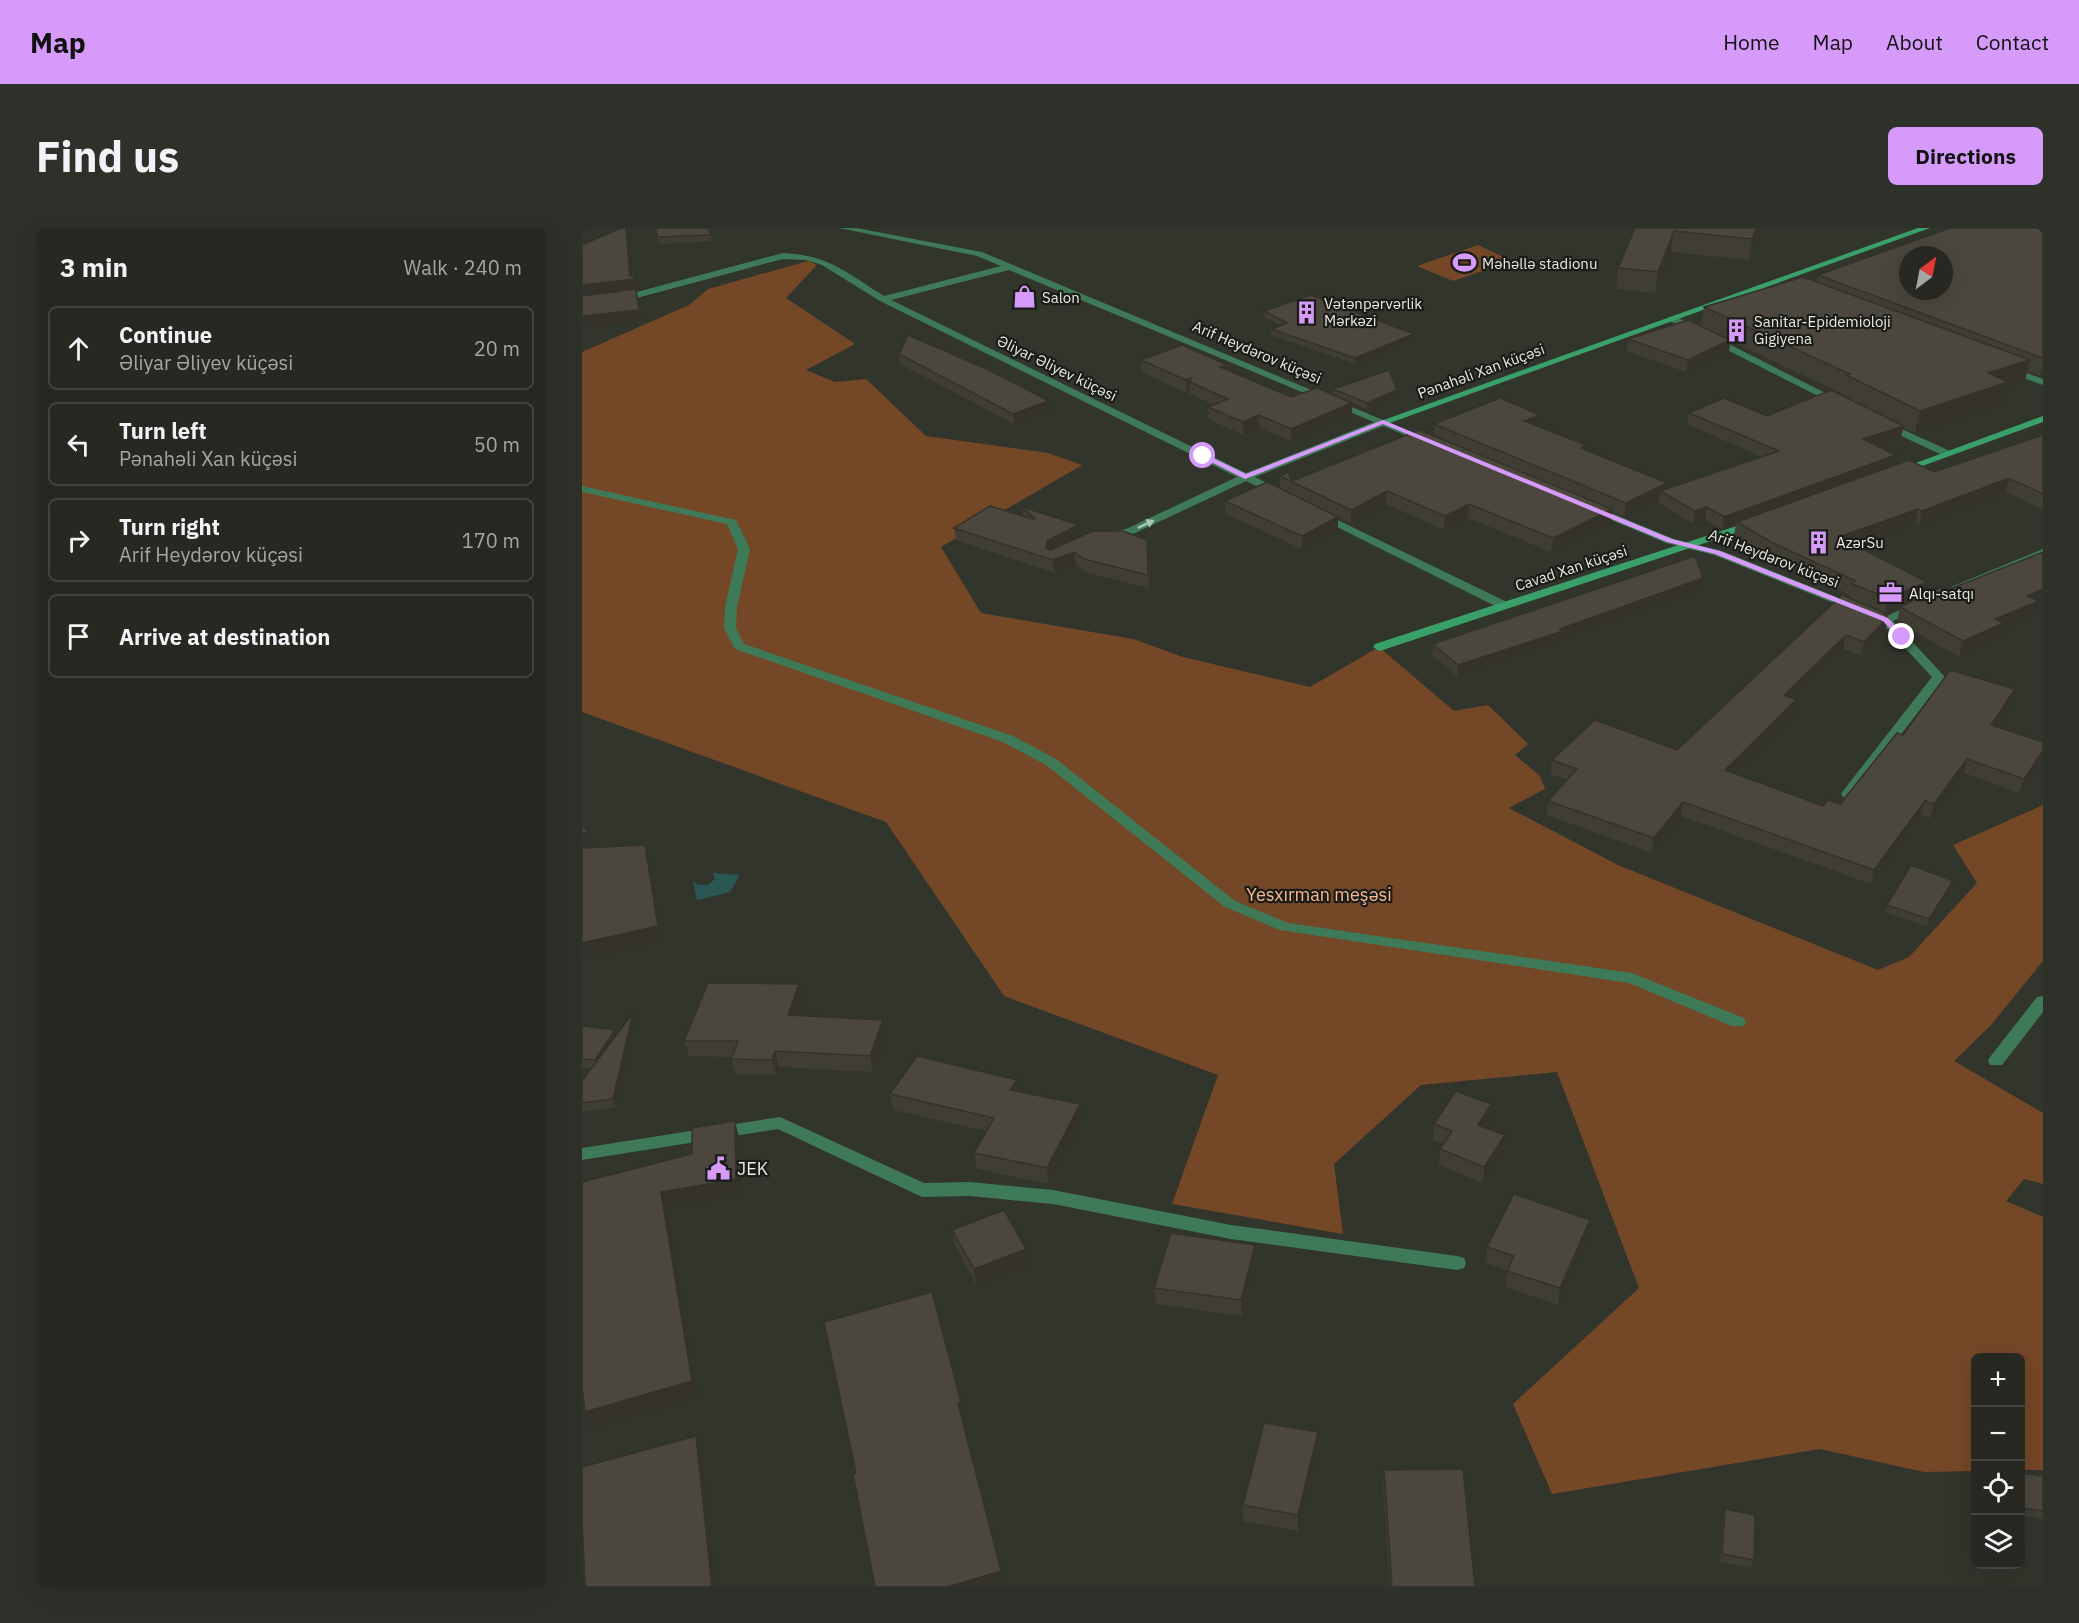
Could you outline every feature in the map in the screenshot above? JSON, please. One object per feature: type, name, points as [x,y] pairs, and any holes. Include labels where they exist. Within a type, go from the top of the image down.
[{"type":"main road","name":"Pənahəli Xan küçəsi","points":[[1383,422],[1778,283],[1926,228]]},
{"type":"main road","points":[[1891,473],[2043,419]]},
{"type":"main road","name":"Cavad Xan küçəsi","points":[[1379,647],[1503,605],[1695,545],[1771,517]]},
{"type":"street","name":"Arif Heydərov küçəsi","points":[[843,228],[979,254],[1438,445]]},
{"type":"street","name":"Əliyar Əliyev küçəsi","points":[[582,302],[633,296],[783,256],[807,256],[825,263],[883,299],[1287,497]]},
{"type":"street","points":[[883,299],[1009,267]]},
{"type":"street","points":[[1778,283],[1791,288]]},
{"type":"street","points":[[1673,319],[1853,409]]},
{"type":"street","points":[[1997,365],[2043,382]]},
{"type":"street","points":[[1874,419],[1946,453]]},
{"type":"street","name":"Pənahəli Xan küçəsi","points":[[1090,539],[1129,532],[1245,477],[1383,422]]},
{"type":"street","points":[[582,489],[732,522],[744,549],[731,607],[730,628],[739,646],[779,662],[1008,739],[1051,762],[1230,904],[1285,927],[1632,978],[1738,1022]]},
{"type":"street","name":"Arif Heydərov küçəsi","points":[[1581,504],[1670,541],[1695,545],[1876,616],[1939,676],[1840,804]]},
{"type":"street","points":[[1307,508],[1503,605]]},
{"type":"street","points":[[1947,592],[2043,552]]},
{"type":"street","points":[[1876,616],[1927,601]]},
{"type":"street","points":[[1996,1061],[2043,1001]]},
{"type":"street","points":[[582,1154],[780,1123],[921,1190],[970,1189],[1053,1197],[1232,1232],[1457,1263]]},
{"type":"green space","name":"Məhəllə stadionu","points":[[1478,245],[1512,261],[1453,281],[1417,266]]},
{"type":"green space","name":"Yesxırman meşəsi","points":[[808,261],[817,265],[786,298],[855,344],[806,370],[835,382],[866,379],[926,436],[1048,453],[1082,465],[941,547],[981,613],[1133,639],[1183,657],[1310,687],[1379,647],[1454,711],[1488,705],[1528,744],[1515,755],[1540,776],[1545,789],[1509,808],[1618,865],[1878,970],[1909,957],[1977,883],[1953,845],[2043,805],[2043,961],[1991,1025],[1954,1061],[2043,1113],[2043,1184],[2024,1179],[2006,1201],[2043,1217],[2043,1470],[2025,1470],[2025,1353],[1971,1353],[1971,1471],[1924,1472],[1820,1449],[1552,1494],[1513,1404],[1639,1288],[1557,1072],[1421,1085],[1334,1164],[1343,1234],[1172,1204],[1218,1075],[1004,996],[886,822],[582,712],[582,352],[689,305],[708,289]]},
{"type":"water","points":[[713,873],[740,875],[730,892],[697,900],[693,881],[698,885],[708,885],[715,879]]},
{"type":"building","points":[[621,228],[626,228],[630,276],[634,276],[635,279],[582,285],[582,245]]},
{"type":"building","points":[[655,228],[708,228],[711,235],[658,237]]},
{"type":"building","points":[[1635,228],[1756,228],[1752,239],[1674,231],[1658,272],[1618,268]]},
{"type":"building","points":[[1950,228],[2043,228],[2043,358],[1818,275],[1899,246],[1899,300],[1953,300],[1953,246],[1899,246]]},
{"type":"building","points":[[1803,277],[2030,360],[1988,373],[2008,382],[1920,411],[1846,375],[1850,374],[1704,307]]},
{"type":"building","points":[[636,289],[639,310],[582,316],[582,296]]},
{"type":"building","points":[[1311,295],[1414,334],[1355,358],[1271,329],[1287,323],[1264,311]]},
{"type":"building","points":[[1688,320],[1730,340],[1688,360],[1628,339]]},
{"type":"building","points":[[908,335],[982,367],[1049,401],[1013,414],[899,354]]},
{"type":"building","points":[[1182,345],[1227,365],[1220,367],[1291,397],[1317,388],[1352,403],[1291,429],[1259,415],[1243,422],[1208,407],[1228,399],[1190,382],[1191,378],[1186,380],[1141,360]]},
{"type":"building","points":[[1389,370],[1397,390],[1367,403],[1333,389]]},
{"type":"building","points":[[1831,390],[1904,426],[1863,439],[1896,455],[1724,517],[1707,507],[1695,511],[1660,491],[1779,451],[1689,413],[1724,398],[1767,416]]},
{"type":"building","points":[[1500,398],[1540,415],[1524,421],[1586,445],[1581,448],[1667,483],[1626,503],[1434,424]]},
{"type":"building","points":[[1419,430],[1612,509],[1553,538],[1469,504],[1445,516],[1387,491],[1351,510],[1280,476],[1288,472],[1292,481]]},
{"type":"building","points":[[2043,435],[2043,494],[2009,478],[1922,511],[1918,509],[1839,537],[1927,582],[1888,598],[1852,584],[1856,581],[1771,542],[1737,522],[1909,460],[1934,472]]},
{"type":"building","points":[[1267,482],[1338,517],[1302,536],[1225,501]]},
{"type":"building","points":[[990,506],[1036,520],[1022,507],[1079,525],[1047,541],[1046,548],[1051,550],[1093,531],[1123,531],[1147,540],[1148,575],[1084,559],[1074,552],[1053,560],[954,528]]},
{"type":"building","points":[[2043,552],[2043,589],[2027,596],[2039,601],[1995,619],[2004,623],[1963,641],[1900,607],[1940,588],[1945,591]]},
{"type":"building","points":[[1695,556],[1703,578],[1560,629],[1563,631],[1458,665],[1433,644]]},
{"type":"building","points":[[1842,595],[1883,612],[1888,618],[1864,642],[1846,635],[1784,695],[1796,700],[1725,770],[1823,806],[1828,800],[1840,804],[1897,733],[1903,735],[1950,670],[2015,689],[1991,725],[2043,742],[2043,751],[2024,779],[1967,759],[1934,804],[1925,801],[1874,870],[1683,802],[1654,838],[1548,801],[1577,769],[1552,760],[1595,720],[1677,750]]},
{"type":"building","points":[[582,824],[588,832],[582,834]]},
{"type":"building","points":[[645,845],[658,926],[582,943],[582,848]]},
{"type":"building","points":[[1911,865],[1953,881],[1929,919],[1887,905]]},
{"type":"building","points":[[708,983],[799,984],[788,1015],[883,1020],[870,1056],[775,1051],[772,1060],[731,1059],[738,1041],[684,1041]]},
{"type":"building","points":[[633,1013],[613,1099],[582,1103],[582,1081]]},
{"type":"building","points":[[583,1026],[615,1030],[595,1060],[582,1059]]},
{"type":"building","points":[[917,1056],[1017,1080],[1010,1090],[1080,1104],[1047,1168],[974,1153],[994,1118],[890,1094]]},
{"type":"building","points":[[1456,1091],[1491,1104],[1478,1125],[1505,1135],[1484,1167],[1440,1149],[1452,1131],[1434,1124]]},
{"type":"building","points":[[735,1121],[736,1179],[661,1192],[692,1381],[585,1412],[582,1387],[582,1182],[692,1154],[692,1128]]},
{"type":"building","points":[[1514,1194],[1590,1220],[1560,1288],[1507,1271],[1514,1256],[1487,1247]]},
{"type":"building","points":[[1004,1210],[1026,1249],[974,1269],[952,1230]]},
{"type":"building","points":[[1171,1233],[1255,1245],[1241,1300],[1154,1288]]},
{"type":"building","points":[[932,1292],[1001,1571],[947,1587],[875,1587],[853,1474],[856,1473],[824,1322]]},
{"type":"building","points":[[1264,1423],[1318,1432],[1298,1515],[1243,1505]]},
{"type":"building","points":[[696,1436],[712,1587],[585,1587],[582,1467]]},
{"type":"building","points":[[1463,1469],[1475,1587],[1392,1587],[1384,1470]]},
{"type":"building","points":[[2025,1474],[2043,1476],[2043,1511],[2025,1509]]},
{"type":"building","points":[[1725,1509],[1755,1515],[1754,1560],[1722,1554]]},
{"type":"place","name":"Məhəllə stadionu","points":[[1464,263]]},
{"type":"place","name":"Salon","points":[[1024,297]]},
{"type":"place","name":"Vətənpərvərlik Mərkəzi","points":[[1306,312]]},
{"type":"place","name":"Sanitar-Epidemioloji Gigiyena","points":[[1736,330]]},
{"type":"place","name":"AzərSu","points":[[1818,542]]},
{"type":"place","name":"Alqı-satqı","points":[[1891,593]]},
{"type":"place","name":"JEK","points":[[719,1168]]},
{"type":"route","points":[[1203,456],[1245,477],[1383,422],[1670,541],[1695,545],[1718,553],[1886,620],[1902,637]]}]
